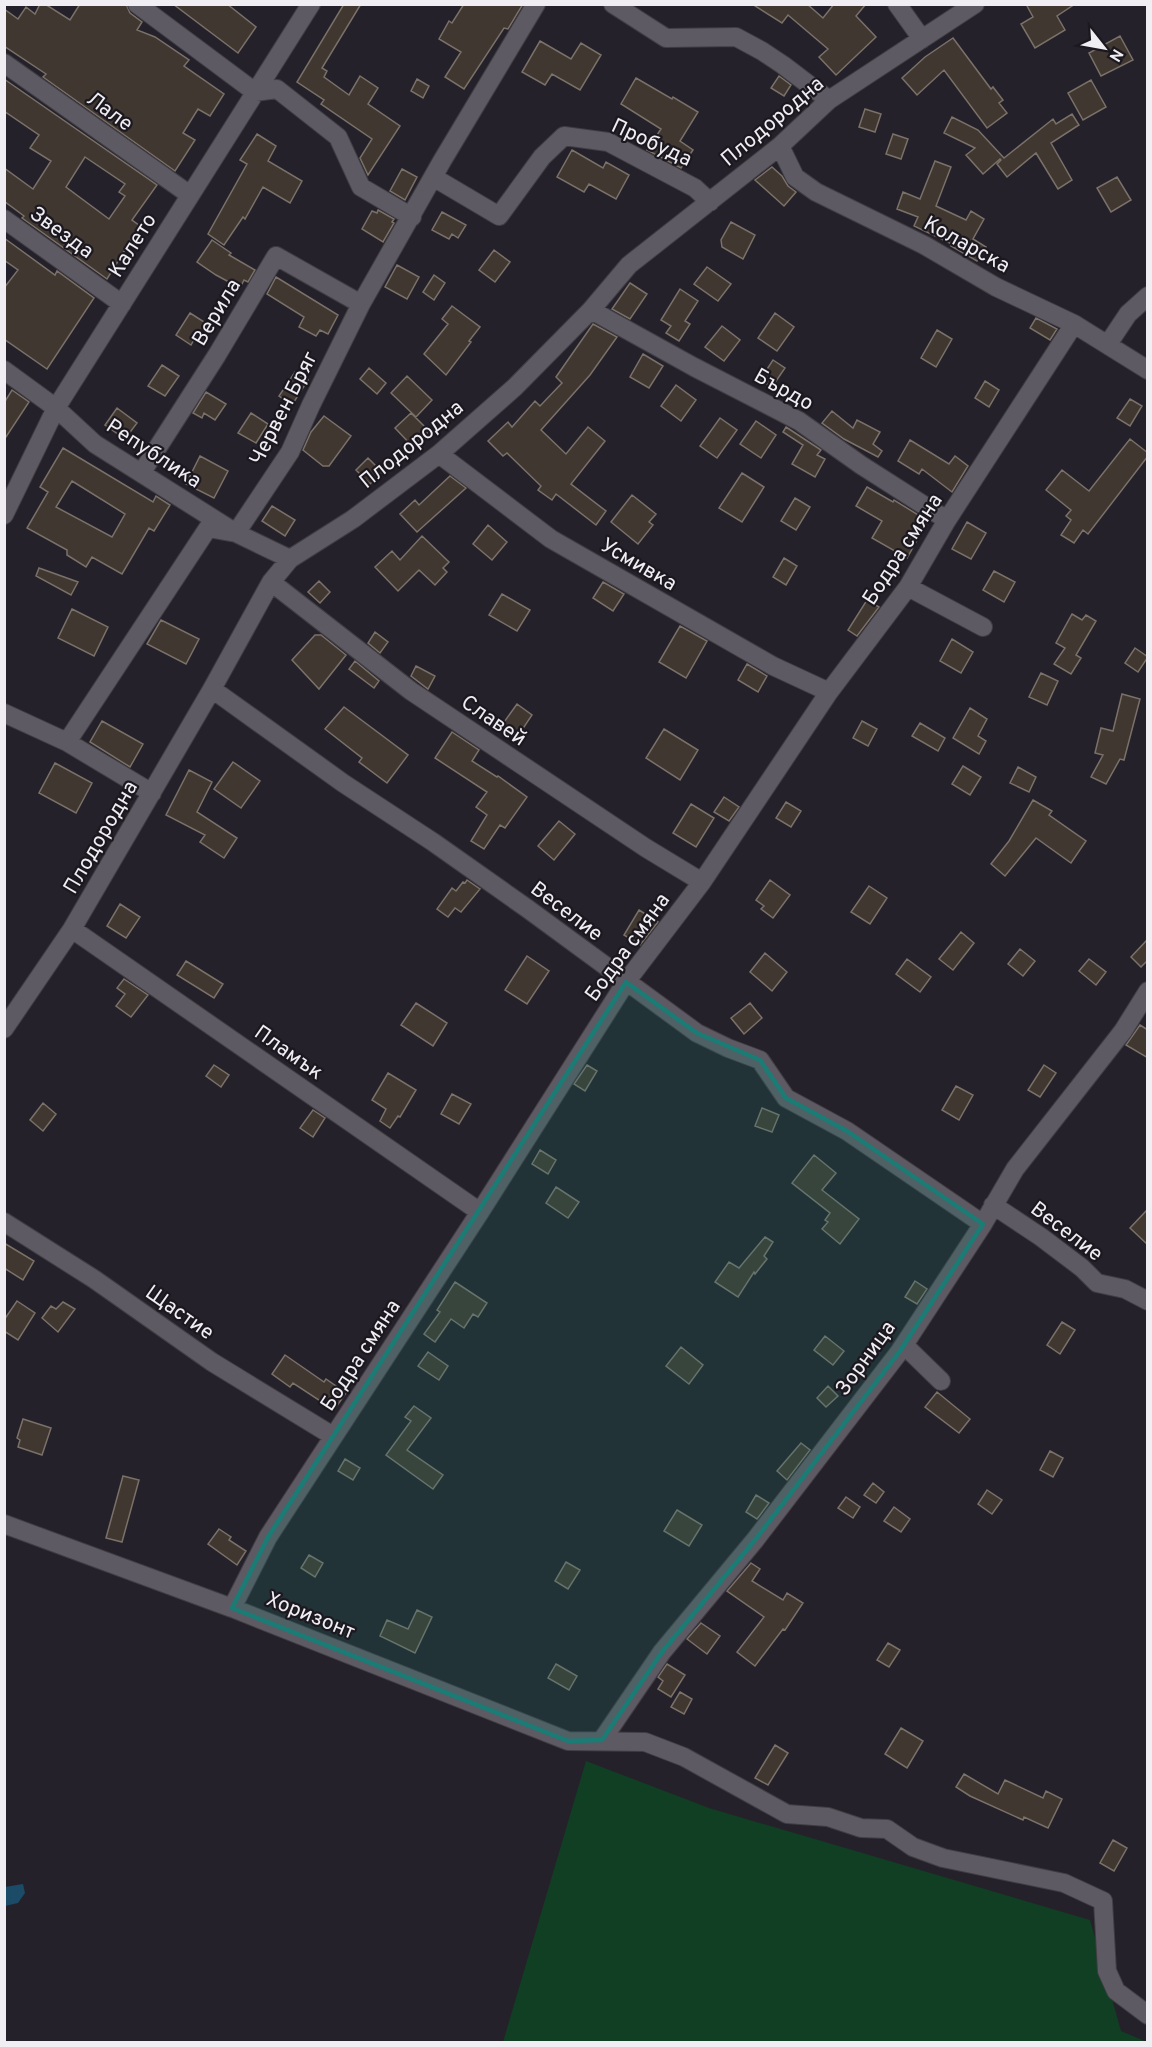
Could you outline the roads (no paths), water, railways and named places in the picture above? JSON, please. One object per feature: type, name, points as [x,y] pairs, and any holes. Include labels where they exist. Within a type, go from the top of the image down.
[{"type":"street","points":[[137,4],[255,92],[277,89],[321,123],[338,137],[361,187],[411,217]]},
{"type":"street","name":"Калето","points":[[6,509],[56,408],[310,4]]},
{"type":"street","name":"Червен Бряг","points":[[236,533],[290,452],[361,303],[536,4]]},
{"type":"street","points":[[613,4],[666,38],[736,37],[776,60],[829,100]]},
{"type":"street","points":[[897,4],[922,39]]},
{"type":"street","name":"Плодородна","points":[[4,1029],[72,930],[212,689],[271,582],[290,559],[353,519],[438,454],[515,387],[591,310],[629,265],[780,146],[829,100],[975,4]]},
{"type":"street","name":"Лале","points":[[4,63],[190,195]]},
{"type":"street","name":"Пробуда","points":[[433,177],[499,216],[542,157],[564,136],[608,142],[695,188],[710,202]]},
{"type":"street","name":"Коларска","points":[[780,146],[795,177],[816,192],[924,245],[996,287],[1074,324],[1148,370]]},
{"type":"street","name":"Звезда","points":[[4,219],[122,304]]},
{"type":"street","name":"Верила","points":[[142,472],[218,355],[276,256],[361,303]]},
{"type":"street","points":[[1108,344],[1128,314],[1148,296]]},
{"type":"street","name":"Бърдо","points":[[591,310],[694,367],[799,420],[861,465],[947,520]]},
{"type":"street","name":"Бодра смяна","points":[[232,1608],[268,1537],[480,1212],[626,982],[702,882],[829,692],[908,587],[947,520],[1074,324]]},
{"type":"street","name":"Република","points":[[4,370],[56,408],[95,444],[236,533],[290,559]]},
{"type":"street","name":"Усмивка","points":[[438,454],[551,539],[773,666],[829,692]]},
{"type":"street","points":[[67,742],[208,528],[236,533]]},
{"type":"street","name":"Славей","points":[[271,582],[411,691],[646,848],[702,882]]},
{"type":"street","points":[[908,587],[983,627]]},
{"type":"street","name":"Веселие","points":[[212,689],[343,783],[433,842],[528,909],[697,1033],[760,1060],[786,1098],[847,1131],[982,1224]]},
{"type":"street","points":[[4,712],[67,742],[152,793]]},
{"type":"street","name":"Пламък","points":[[72,930],[480,1212]]},
{"type":"street","name":"Зорница","points":[[602,1740],[662,1652],[755,1540],[904,1346],[1015,1169],[1123,1031],[1148,991]]},
{"type":"street","name":"Веселие","points":[[993,1205],[1041,1237],[1082,1268],[1097,1283],[1125,1289],[1148,1301]]},
{"type":"street","name":"Щастие","points":[[4,1222],[94,1280],[212,1362],[333,1436]]},
{"type":"street","points":[[904,1346],[941,1381]]},
{"type":"street","name":"Хоризонт","points":[[4,1524],[232,1608],[568,1740],[645,1742],[684,1757],[787,1814],[828,1817],[861,1828],[887,1829],[913,1847],[943,1858],[1064,1883],[1103,1901],[1107,1971],[1116,1991],[1148,2015]]},
{"type":"water","points":[[23,1884],[25,1893],[18,1903],[5,1906],[5,1887]]}]
